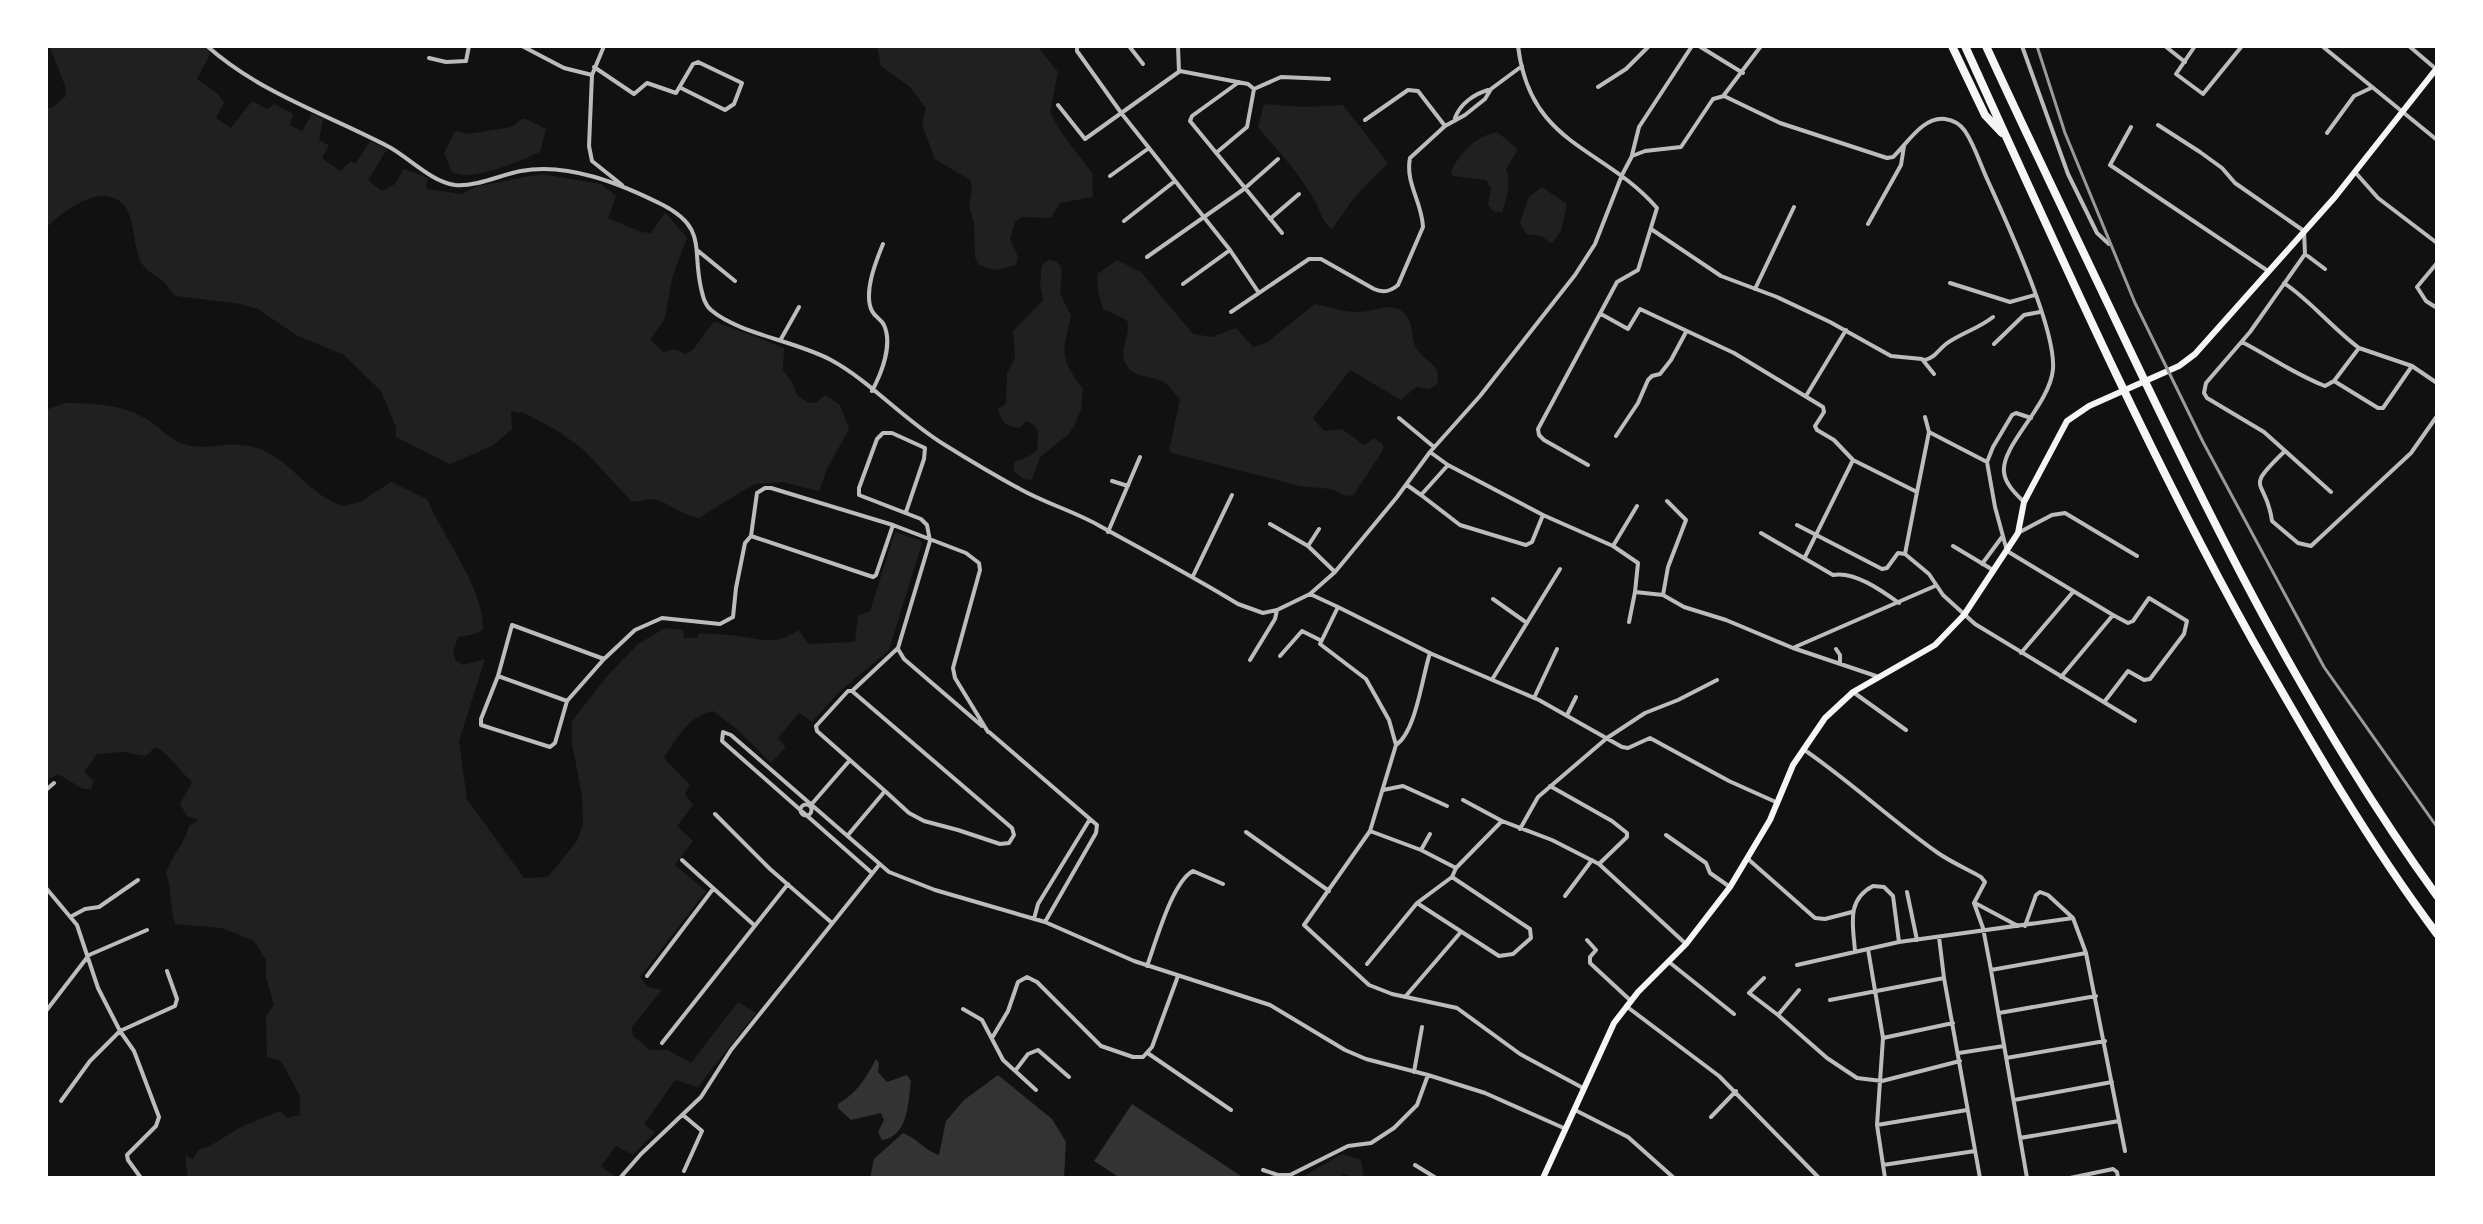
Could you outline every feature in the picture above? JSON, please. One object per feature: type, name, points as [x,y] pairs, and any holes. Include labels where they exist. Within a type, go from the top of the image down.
[{"type":"highway","points":[[1952,46],[1985,115],[2007,140]]},
{"type":"highway","points":[[1965,46],[2127,397],[2225,591],[2312,744],[2437,934]]},
{"type":"highway","points":[[1986,46],[2242,579],[2360,783],[2437,896]]},
{"type":"main road","points":[[1543,1178],[1604,1042],[1628,1003],[1686,944],[1730,887],[1778,803],[1793,765],[1825,718],[1876,676],[1935,645],[1964,615],[2018,533],[2024,502],[2067,421],[2089,406],[2179,366],[2205,344],[2355,172],[2436,69]]},
{"type":"street","points":[[207,46],[250,79],[387,146],[447,183],[469,184],[540,169],[589,175],[661,204],[692,228],[702,292],[710,309],[727,321],[835,362],[945,445],[1022,490],[1058,505],[1249,609],[1263,613],[1277,610],[1310,594],[1335,572],[1575,275],[1595,244],[1632,156],[1639,127],[1692,46]]},
{"type":"street","points":[[429,58],[446,62],[466,61],[469,46]]},
{"type":"street","points":[[522,46],[564,68],[592,75]]},
{"type":"street","points":[[604,46],[592,75],[589,146],[592,161],[627,189]]},
{"type":"street","points":[[1077,46],[1077,51],[1122,114],[1230,250],[1259,293]]},
{"type":"street","points":[[1129,46],[1143,64]]},
{"type":"street","points":[[1178,46],[1179,72]]},
{"type":"street","points":[[1518,46],[1535,100],[1553,127],[1575,146],[1622,175],[1657,208],[1638,270],[1617,282],[1538,429],[1544,440],[1588,465]]},
{"type":"street","points":[[1598,87],[1626,69],[1649,46]]},
{"type":"street","points":[[1699,46],[1743,73]]},
{"type":"street","points":[[1724,96],[1761,46]]},
{"type":"street","points":[[2022,46],[2068,174],[2097,233],[2109,244]]},
{"type":"street","points":[[2165,46],[2185,62]]},
{"type":"street","points":[[2195,46],[2176,75],[2204,94],[2242,46]]},
{"type":"street","points":[[2322,46],[2437,140]]},
{"type":"street","points":[[2409,46],[2436,69]]},
{"type":"street","points":[[594,67],[634,94],[647,83],[674,93],[681,88],[693,64],[698,62],[742,83],[728,110],[681,88]]},
{"type":"street","points":[[1455,118],[1460,107],[1522,66]]},
{"type":"street","points":[[1058,105],[1085,139],[1179,72],[1248,84],[1254,89]]},
{"type":"street","points":[[1254,89],[1281,77],[1329,79]]},
{"type":"street","points":[[1239,82],[1190,119],[1282,233]]},
{"type":"street","points":[[2327,133],[2354,96],[2371,88]]},
{"type":"street","points":[[1216,153],[1247,127],[1254,89]]},
{"type":"street","points":[[1231,312],[1309,259],[1315,258],[1381,292],[1398,285],[1423,227],[1423,218],[1409,178],[1410,158],[1455,118],[1465,115],[1485,99],[1491,89]]},
{"type":"street","points":[[1365,120],[1408,90],[1413,90],[1418,91],[1445,126]]},
{"type":"street","points":[[1632,156],[1645,151],[1681,147],[1717,96],[1724,96],[1780,123],[1887,158],[1893,157],[1930,121],[1945,119],[1963,128],[2000,207],[2035,295],[2052,354],[2053,370],[2042,402],[2016,442],[2004,468],[2010,487],[2024,502]]},
{"type":"street","points":[[2158,125],[2200,152],[2222,168],[2235,183],[2304,231],[2305,254],[2242,342],[2206,383],[2204,393],[2207,398],[2264,432],[2331,492]]},
{"type":"street","points":[[2131,127],[2110,165],[2270,272]]},
{"type":"street","points":[[1868,224],[1901,165],[1904,146]]},
{"type":"street","points":[[1110,176],[1149,148]]},
{"type":"street","points":[[1147,257],[1204,219],[1278,159]]},
{"type":"street","points":[[2355,172],[2378,198],[2437,243]]},
{"type":"street","points":[[1124,221],[1175,181]]},
{"type":"street","points":[[1270,219],[1299,194]]},
{"type":"street","points":[[1755,289],[1794,207]]},
{"type":"street","points":[[1651,229],[1721,276],[1846,330],[1891,356],[1933,358],[1947,343],[1977,329],[1993,317]]},
{"type":"street","points":[[872,391],[881,373],[886,342],[885,327],[871,305],[872,274],[883,244]]},
{"type":"street","points":[[697,250],[735,281]]},
{"type":"street","points":[[1183,284],[1230,250]]},
{"type":"street","points":[[2305,254],[2325,269]]},
{"type":"street","points":[[2437,263],[2417,287],[2426,301],[2437,308]]},
{"type":"street","points":[[1950,283],[2013,302],[2035,295]]},
{"type":"street","points":[[2284,283],[2308,299],[2333,328],[2359,348],[2412,366],[2437,383]]},
{"type":"street","points":[[781,339],[799,307]]},
{"type":"street","points":[[1601,314],[1628,329],[1640,309],[1734,353],[1824,408],[1815,428],[1834,440],[1853,460],[1917,492]]},
{"type":"street","points":[[1994,344],[2024,315],[2040,312]]},
{"type":"street","points":[[1806,397],[1846,330]]},
{"type":"street","points":[[1616,436],[1638,403],[1648,380],[1660,374],[1686,332]]},
{"type":"street","points":[[2242,342],[2280,366],[2323,386],[2334,381],[2359,348]]},
{"type":"street","points":[[1925,360],[1934,374]]},
{"type":"street","points":[[2334,381],[2378,408],[2383,408],[2412,366]]},
{"type":"street","points":[[2031,418],[2016,413],[2012,415],[1987,462],[2007,551],[2128,623],[2149,598],[2187,621],[2150,679],[2144,680],[2128,671],[2105,701]]},
{"type":"street","points":[[2285,451],[2262,474],[2260,489],[2271,511],[2272,521],[2298,543],[2311,546],[2411,453],[2437,416]]},
{"type":"street","points":[[1905,554],[1929,432],[1925,417]]},
{"type":"street","points":[[1399,418],[1448,465],[1543,515],[1613,546],[1638,563],[1629,622]]},
{"type":"street","points":[[1929,432],[1987,462]]},
{"type":"street","points":[[852,691],[1012,828],[1014,835],[1009,843],[1000,844],[924,821],[909,813],[817,731],[816,726],[848,691],[852,691],[898,648],[930,541],[924,521],[859,495],[877,439],[883,433],[892,433],[925,448],[906,512]]},
{"type":"street","points":[[1108,532],[1140,457]]},
{"type":"street","points":[[1805,557],[1853,460]]},
{"type":"street","points":[[1421,495],[1448,465]]},
{"type":"street","points":[[1112,481],[1128,486]]},
{"type":"street","points":[[1406,485],[1460,525],[1522,545],[1532,542],[1543,515]]},
{"type":"street","points":[[604,659],[512,625],[481,725],[550,747],[555,743],[567,701],[635,630],[662,618],[720,624],[733,617],[757,493],[765,488],[893,525],[966,553],[979,563],[980,570],[953,668],[955,678],[988,732]]},
{"type":"street","points":[[1193,576],[1232,495]]},
{"type":"street","points":[[1663,595],[1668,567],[1686,520],[1667,501]]},
{"type":"street","points":[[1613,546],[1637,506]]},
{"type":"street","points":[[2018,533],[2052,515],[2065,513],[2137,556]]},
{"type":"street","points":[[1270,524],[1308,546],[1335,572]]},
{"type":"street","points":[[751,536],[873,577],[893,525]]},
{"type":"street","points":[[1797,525],[1885,570],[1898,553],[1905,554],[1929,574],[1935,586],[1964,615],[2135,721]]},
{"type":"street","points":[[1308,546],[1319,529]]},
{"type":"street","points":[[1761,533],[1833,575],[1842,572],[1850,575],[1899,603]]},
{"type":"street","points":[[1982,564],[2003,536]]},
{"type":"street","points":[[1953,546],[1993,570]]},
{"type":"street","points":[[1493,678],[1560,569]]},
{"type":"street","points":[[1793,648],[1935,586]]},
{"type":"street","points":[[1635,592],[1663,595],[1684,607],[1876,676]]},
{"type":"street","points":[[2021,653],[2073,592]]},
{"type":"street","points":[[1310,594],[1430,653],[1493,678],[1628,748],[1650,738],[1729,781],[1778,803]]},
{"type":"street","points":[[1493,599],[1527,623]]},
{"type":"street","points":[[1338,607],[1320,644],[1366,679],[1389,720],[1396,745],[1370,831],[1304,925],[1369,985],[1405,997],[1457,1008],[1520,1054],[1583,1088]]},
{"type":"street","points":[[1250,660],[1275,619],[1277,610]]},
{"type":"street","points":[[2061,677],[2113,615]]},
{"type":"street","points":[[1280,656],[1302,631],[1320,640]]},
{"type":"street","points":[[898,648],[904,659],[1097,825],[1096,833],[1045,922]]},
{"type":"street","points":[[1534,698],[1557,649]]},
{"type":"street","points":[[1836,649],[1840,663]]},
{"type":"street","points":[[1396,745],[1405,738],[1415,711],[1430,653]]},
{"type":"street","points":[[498,676],[567,701]]},
{"type":"street","points":[[1520,829],[1534,802],[1607,738],[1645,713],[1717,680]]},
{"type":"street","points":[[1853,692],[1906,730]]},
{"type":"street","points":[[1567,715],[1576,697]]},
{"type":"street","points":[[872,873],[722,741],[723,732],[731,735],[889,872],[935,890],[1045,922],[1147,966],[1270,1005],[1345,1050],[1366,1059],[1485,1093],[1566,1129]]},
{"type":"street","points":[[1803,749],[1929,846],[1985,882],[1974,903],[1983,928],[2027,1178]]},
{"type":"street","points":[[803,814],[802,806],[810,806],[850,760]]},
{"type":"street","points":[[46,790],[54,783]]},
{"type":"street","points":[[1381,792],[1403,786],[1447,806]]},
{"type":"street","points":[[1550,786],[1612,821],[1627,833],[1627,837],[1599,864]]},
{"type":"street","points":[[848,835],[885,791]]},
{"type":"street","points":[[1463,800],[1599,864],[1686,944]]},
{"type":"street","points":[[715,814],[832,923]]},
{"type":"street","points":[[1034,919],[1038,904],[1090,819]]},
{"type":"street","points":[[1367,964],[1417,903],[1452,877],[1456,868],[1502,821]]},
{"type":"street","points":[[1370,831],[1421,850],[1456,868]]},
{"type":"street","points":[[1246,832],[1329,891]]},
{"type":"street","points":[[1421,850],[1430,834]]},
{"type":"street","points":[[1666,835],[1706,863],[1710,873],[1730,887]]},
{"type":"street","points":[[1748,859],[1815,918],[1825,919],[1852,912]]},
{"type":"street","points":[[682,860],[754,925]]},
{"type":"street","points":[[1565,896],[1592,860]]},
{"type":"street","points":[[620,1178],[701,1097],[731,1050],[879,865]]},
{"type":"street","points":[[1147,966],[1176,893],[1187,874],[1193,871],[1223,884]]},
{"type":"street","points":[[1417,903],[1460,933],[1504,956],[1513,954],[1531,938],[1527,927],[1452,877]]},
{"type":"street","points":[[72,916],[85,909],[99,907],[138,880]]},
{"type":"street","points":[[662,1043],[788,884]]},
{"type":"street","points":[[1855,951],[1852,912],[1857,900],[1873,886],[1884,887],[1893,896],[1899,942]]},
{"type":"street","points":[[46,888],[72,916],[89,955],[98,988],[142,1069],[159,1117],[156,1126],[127,1155],[141,1178]]},
{"type":"street","points":[[647,976],[713,889]]},
{"type":"street","points":[[1907,892],[1917,940]]},
{"type":"street","points":[[2022,926],[2040,892],[2048,895],[2073,918],[2086,953],[2096,996],[2125,1151]]},
{"type":"street","points":[[1974,903],[2022,926]]},
{"type":"street","points":[[1797,965],[1899,942],[2073,918]]},
{"type":"street","points":[[46,1011],[89,955],[147,930]]},
{"type":"street","points":[[1405,997],[1460,933]]},
{"type":"street","points":[[1939,937],[1980,1178]]},
{"type":"street","points":[[1587,940],[1596,950],[1590,957],[1590,963],[1628,1003],[1736,1091],[1819,1178]]},
{"type":"street","points":[[1868,949],[1883,1038],[1877,1125],[1885,1178]]},
{"type":"street","points":[[1991,970],[2086,953]]},
{"type":"street","points":[[1669,962],[1734,1014]]},
{"type":"street","points":[[61,1101],[90,1061],[120,1031],[175,1006],[177,999],[167,971]]},
{"type":"street","points":[[992,1038],[1008,1011],[1018,982],[1027,977],[1037,982],[1101,1046],[1133,1057],[1143,1057],[1149,1054],[1178,976]]},
{"type":"street","points":[[1764,978],[1749,993],[1841,1069],[1857,1078],[1882,1081],[1960,1061]]},
{"type":"street","points":[[1830,1000],[1944,978]]},
{"type":"street","points":[[1778,1015],[1799,990]]},
{"type":"street","points":[[1999,1013],[2096,996]]},
{"type":"street","points":[[963,1009],[982,1020],[1003,1060],[1036,1090]]},
{"type":"street","points":[[1883,1038],[1953,1023]]},
{"type":"street","points":[[1414,1072],[1422,1027]]},
{"type":"street","points":[[2006,1058],[2105,1041]]},
{"type":"street","points":[[1959,1053],[2004,1046]]},
{"type":"street","points":[[1015,1071],[1028,1054],[1038,1050],[1069,1077]]},
{"type":"street","points":[[1149,1054],[1231,1110]]},
{"type":"street","points":[[1262,1178],[1265,1171],[1290,1175],[1348,1146],[1371,1143],[1394,1128],[1417,1105],[1428,1075]]},
{"type":"street","points":[[2014,1100],[2112,1082]]},
{"type":"street","points":[[1711,1117],[1736,1091]]},
{"type":"street","points":[[1575,1110],[1628,1137],[1674,1178]]},
{"type":"street","points":[[1877,1125],[1967,1110]]},
{"type":"street","points":[[682,1114],[702,1131],[684,1171]]},
{"type":"street","points":[[2020,1138],[2119,1121]]},
{"type":"street","points":[[1883,1165],[1975,1151]]},
{"type":"street","points":[[1415,1165],[1436,1178]]},
{"type":"street","points":[[2070,1178],[2113,1169],[2118,1178]]},
{"type":"shaded area","points":[[49,46],[205,46],[210,54],[197,79],[224,102],[216,118],[231,128],[252,101],[267,109],[274,104],[293,114],[290,125],[302,131],[312,114],[323,119],[319,140],[329,145],[322,158],[340,171],[350,162],[356,163],[370,141],[387,149],[368,180],[382,191],[395,184],[404,169],[428,178],[426,189],[462,194],[478,186],[541,174],[601,184],[616,196],[608,218],[641,232],[651,233],[665,212],[687,238],[672,278],[665,318],[650,340],[664,352],[674,349],[685,354],[693,350],[714,321],[784,348],[783,370],[794,385],[796,394],[807,402],[816,403],[825,395],[840,405],[849,429],[819,491],[783,482],[754,484],[699,518],[657,500],[631,501],[584,450],[558,431],[524,413],[511,411],[512,429],[492,446],[450,464],[396,437],[396,427],[381,391],[344,355],[296,335],[258,309],[176,296],[141,262],[129,214],[121,203],[111,197],[88,199],[64,212],[46,228],[46,108],[52,108],[65,97],[66,88]]},
{"type":"shaded area","points":[[877,46],[1037,46],[1058,72],[1050,112],[1092,173],[1093,197],[1060,203],[1051,218],[1022,217],[1015,222],[1010,240],[1018,257],[1016,265],[995,270],[979,265],[975,257],[974,223],[969,206],[970,180],[935,159],[922,125],[926,108],[910,87],[881,66]]},
{"type":"shaded area","points":[[1264,104],[1302,107],[1343,105],[1388,163],[1354,198],[1332,229],[1303,183],[1258,127]]},
{"type":"shaded area","points":[[522,119],[546,129],[540,152],[483,173],[460,175],[452,172],[444,153],[455,131],[469,134],[511,127]]},
{"type":"shaded area","points":[[1497,132],[1518,149],[1506,169],[1508,190],[1502,212],[1494,212],[1488,205],[1491,188],[1486,180],[1453,176],[1451,171],[1470,146]]},
{"type":"shaded area","points":[[1542,187],[1567,204],[1561,231],[1552,243],[1540,236],[1526,234],[1520,222],[1529,197]]},
{"type":"shaded area","points":[[1049,260],[1057,262],[1062,269],[1060,293],[1071,316],[1065,348],[1066,362],[1083,389],[1081,410],[1074,426],[1069,434],[1040,457],[1031,481],[1014,471],[1014,462],[1037,450],[1038,432],[1033,424],[1026,421],[1020,428],[1008,425],[998,409],[1006,404],[1007,373],[1015,358],[1013,331],[1043,300],[1040,283],[1042,265]]},
{"type":"shaded area","points":[[1117,260],[1141,272],[1193,334],[1212,337],[1236,328],[1253,347],[1266,343],[1315,304],[1353,312],[1389,307],[1400,310],[1410,321],[1417,349],[1437,372],[1437,384],[1429,389],[1416,387],[1401,400],[1350,370],[1313,418],[1324,431],[1342,429],[1364,445],[1374,438],[1383,445],[1383,450],[1353,496],[1331,489],[1300,486],[1172,453],[1169,451],[1180,399],[1167,384],[1136,374],[1127,366],[1123,354],[1127,320],[1103,309],[1098,292],[1097,274]]},
{"type":"shaded area","points":[[64,403],[97,404],[128,411],[189,446],[235,445],[260,449],[282,462],[324,497],[343,506],[360,502],[391,482],[427,499],[470,580],[482,614],[483,629],[476,634],[458,637],[453,653],[456,661],[463,665],[485,659],[459,741],[467,799],[524,878],[548,877],[577,841],[583,823],[582,795],[572,744],[572,721],[609,674],[638,644],[665,628],[683,630],[684,638],[697,638],[699,633],[776,640],[798,630],[809,644],[855,642],[858,616],[870,611],[895,532],[922,543],[889,650],[839,692],[812,722],[799,713],[778,738],[786,747],[771,763],[738,730],[713,711],[690,723],[664,758],[690,785],[685,794],[693,805],[677,826],[693,841],[675,865],[706,891],[640,977],[648,987],[662,990],[632,1027],[633,1036],[650,1050],[668,1050],[691,1063],[738,1002],[756,1013],[698,1087],[675,1080],[644,1124],[655,1132],[633,1155],[616,1146],[601,1166],[617,1178],[188,1178],[185,1155],[193,1159],[198,1150],[280,1111],[287,1118],[300,1115],[300,1096],[281,1061],[267,1057],[266,1016],[274,1005],[266,978],[266,960],[254,941],[222,928],[175,924],[166,871],[189,826],[199,820],[187,816],[180,804],[192,782],[166,754],[155,747],[146,756],[123,752],[97,754],[84,772],[94,781],[91,789],[83,789],[58,774],[46,781],[46,410]]},
{"type":"shaded area","points":[[876,1059],[878,1072],[887,1082],[907,1075],[911,1081],[906,1117],[898,1132],[882,1140],[878,1132],[884,1120],[881,1113],[851,1120],[838,1108],[838,1104],[860,1084]]},
{"type":"shaded area","points":[[998,1075],[1052,1119],[1066,1142],[1064,1178],[870,1178],[874,1159],[903,1133],[939,1155],[946,1121],[964,1100]]},
{"type":"shaded area","points":[[1132,1104],[1244,1178],[1120,1178],[1094,1161]]},
{"type":"shaded area","points":[[1342,1154],[1361,1160],[1364,1178],[1344,1174],[1339,1178],[1300,1178]]},
{"type":"railway","points":[[2037,46],[2065,133],[2135,303],[2203,442],[2324,667],[2437,827]]}]
